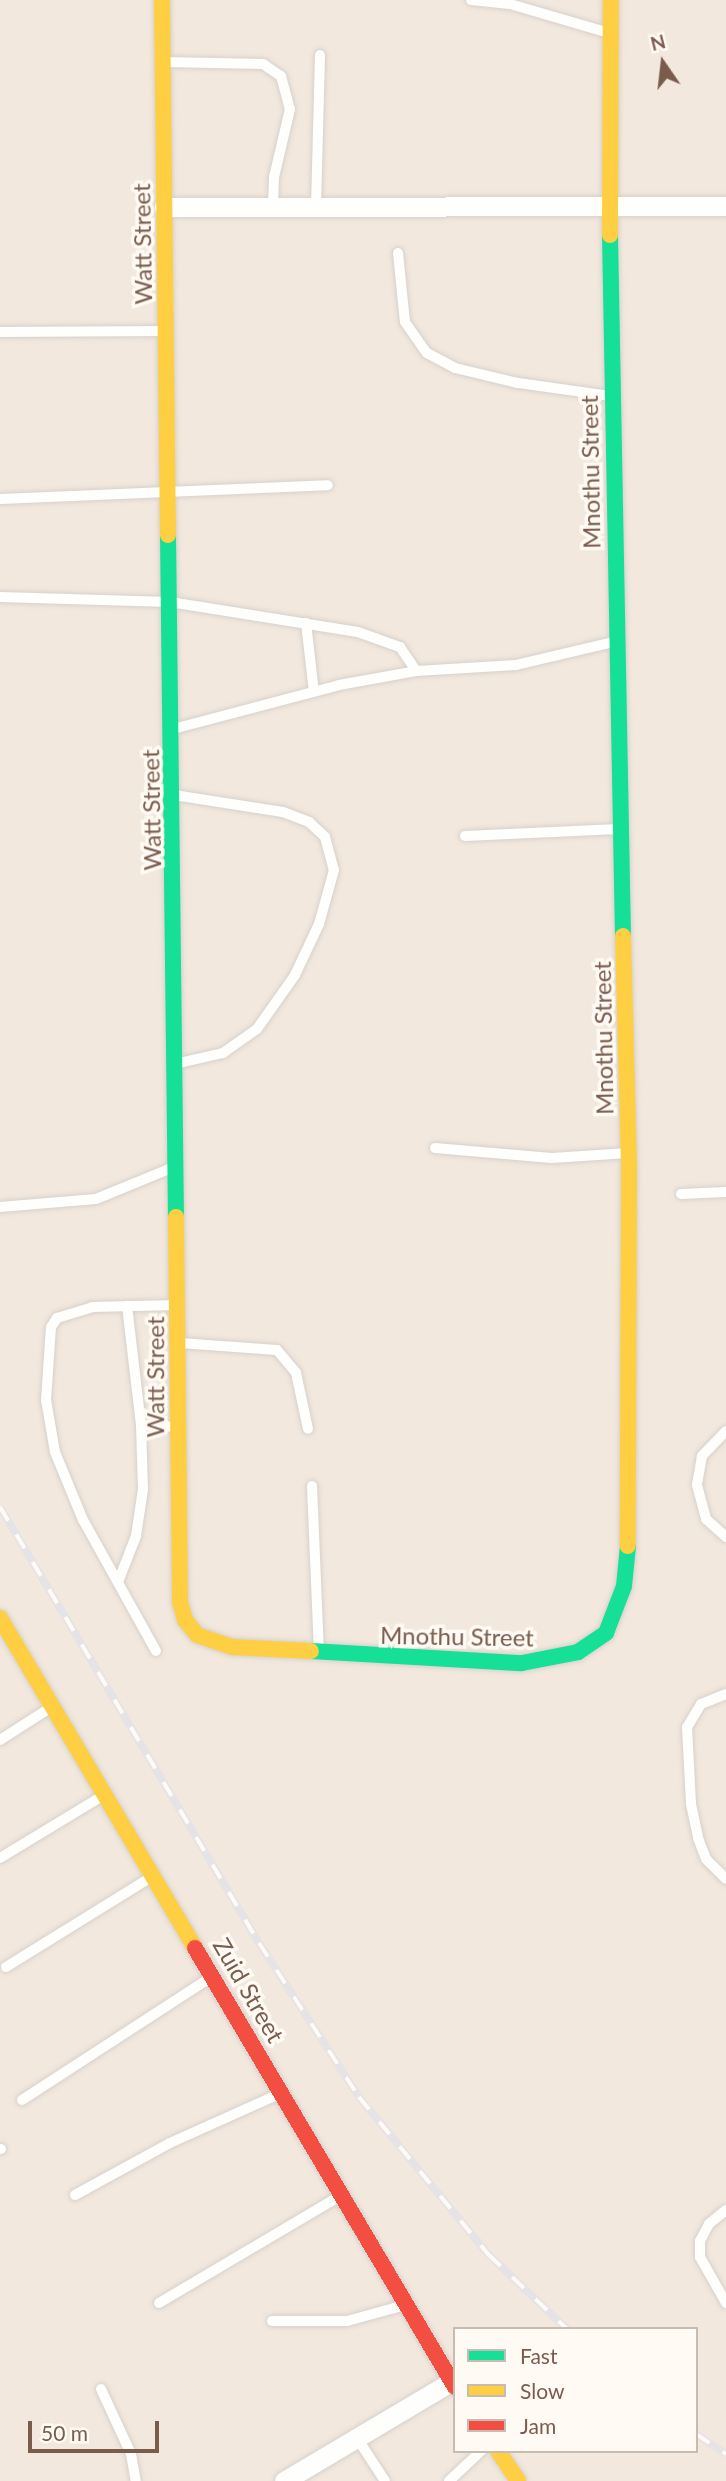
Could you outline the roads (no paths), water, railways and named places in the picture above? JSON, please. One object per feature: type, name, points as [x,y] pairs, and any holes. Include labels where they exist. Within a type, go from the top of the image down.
[{"type":"street","name":"Watt Street","points":[[162,0],[163,206],[174,795],[178,1571],[185,1620]]},
{"type":"street","name":"Mnothu Street","points":[[185,1620],[210,1643],[319,1653],[522,1663],[578,1652],[606,1633],[624,1586],[629,1538],[628,1153],[610,396],[611,0]]},
{"type":"street","points":[[163,206],[726,206]]},
{"type":"street","name":"Zuid Street","points":[[0,1618],[5,1637],[53,1706],[453,2384]]},
{"type":"street","points":[[284,2481],[453,2384]]},
{"type":"street","points":[[499,2453],[518,2481]]},
{"type":"lane","points":[[471,0],[510,4],[610,33]]},
{"type":"lane","points":[[316,207],[320,55]]},
{"type":"lane","points":[[163,62],[263,64],[281,76],[290,109],[274,177],[273,207]]},
{"type":"lane","points":[[398,253],[405,322],[427,353],[455,368],[519,383],[610,396]]},
{"type":"lane","points":[[0,332],[166,331]]},
{"type":"lane","points":[[0,499],[168,494],[328,485]]},
{"type":"lane","points":[[0,597],[170,602],[306,623],[391,642],[407,654],[416,671]]},
{"type":"lane","points":[[306,623],[314,691]]},
{"type":"lane","points":[[173,729],[314,691],[416,671],[516,665],[617,641]]},
{"type":"lane","points":[[174,795],[283,812],[309,822],[325,837],[334,870],[318,923],[295,975],[257,1030],[223,1054],[175,1064]]},
{"type":"lane","points":[[465,836],[620,828]]},
{"type":"lane","points":[[435,1148],[552,1158],[628,1153]]},
{"type":"lane","points":[[0,1208],[96,1199],[175,1167]]},
{"type":"lane","points":[[681,1194],[726,1192]]},
{"type":"lane","points":[[156,1651],[83,1520],[55,1452],[46,1400],[51,1327],[57,1318],[81,1308],[177,1305]]},
{"type":"lane","points":[[118,1582],[141,1515],[141,1426],[127,1306]]},
{"type":"lane","points":[[176,1343],[277,1350],[296,1373],[308,1429]]},
{"type":"lane","points":[[141,1426],[177,1427]]},
{"type":"lane","points":[[726,1431],[702,1456],[697,1485],[706,1519],[726,1537]]},
{"type":"lane","points":[[312,1486],[319,1653]]},
{"type":"lane","points":[[726,1694],[701,1704],[687,1727],[691,1804],[698,1838],[706,1859],[726,1879]]},
{"type":"lane","points":[[0,1740],[53,1706]]},
{"type":"lane","points":[[0,1858],[105,1794]]},
{"type":"lane","points":[[6,1967],[154,1875]]},
{"type":"lane","points":[[22,2100],[214,1976]]},
{"type":"lane","points":[[75,2195],[170,2143],[282,2093]]},
{"type":"lane","points":[[159,2303],[342,2195]]},
{"type":"lane","points":[[726,2210],[709,2224],[700,2257],[726,2303]]},
{"type":"lane","points":[[272,2321],[347,2321],[406,2304]]},
{"type":"lane","points":[[102,2389],[131,2454],[136,2481]]},
{"type":"lane","points":[[357,2438],[386,2481]]},
{"type":"lane","points":[[449,2481],[479,2453]]},
{"type":"railway","points":[[0,1507],[259,1943],[359,2097],[489,2255],[565,2327]]},
{"type":"railway","points":[[698,2435],[726,2454]]}]
